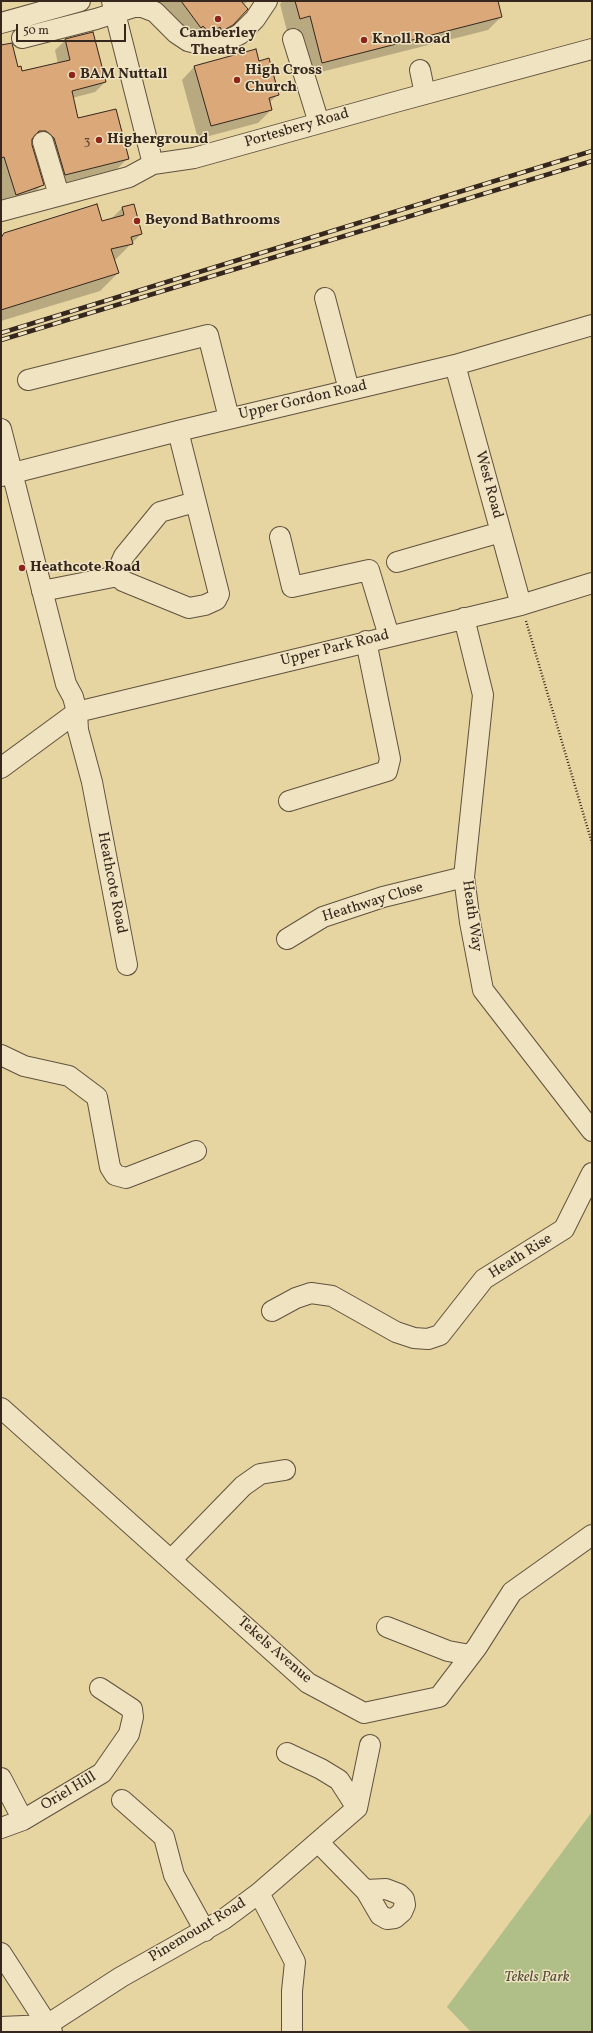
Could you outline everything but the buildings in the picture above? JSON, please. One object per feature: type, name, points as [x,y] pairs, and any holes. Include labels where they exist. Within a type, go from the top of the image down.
[{"type":"street","points":[[1,23],[80,1]]},
{"type":"street","points":[[22,38],[114,7],[142,7],[155,12],[176,33],[188,41],[200,44],[224,43],[240,34],[255,19],[266,1]]},
{"type":"street","points":[[114,7],[119,35],[153,164]]},
{"type":"street","points":[[293,39],[319,123]]},
{"type":"street","name":"Portesbery Road","points":[[2,211],[129,177],[153,164],[194,158],[592,49]]},
{"type":"street","points":[[420,70],[425,94]]},
{"type":"street","points":[[43,142],[59,195]]},
{"type":"street","points":[[325,298],[349,390]]},
{"type":"street","name":"Upper Gordon Road","points":[[7,475],[178,430],[456,365],[592,325]]},
{"type":"street","points":[[28,380],[208,335],[229,418]]},
{"type":"street","name":"West Road","points":[[456,365],[521,605]]},
{"type":"street","name":"Heathcote Road","points":[[1,429],[7,475],[42,591],[66,684],[73,697],[77,712],[78,730],[92,782],[127,965]]},
{"type":"street","points":[[118,576],[123,581],[189,608],[205,605],[216,600],[220,594],[178,430]]},
{"type":"street","points":[[118,576],[120,565],[124,556],[160,512],[196,502]]},
{"type":"street","points":[[397,562],[501,532]]},
{"type":"street","points":[[280,537],[292,587],[369,570],[389,636]]},
{"type":"street","points":[[42,591],[118,576]]},
{"type":"street","name":"Upper Park Road","points":[[77,712],[224,678],[366,641],[521,605],[592,583]]},
{"type":"street","name":"Heath Way","points":[[464,618],[483,695],[464,877],[470,922],[483,990],[592,1131]]},
{"type":"street","points":[[290,801],[387,771],[390,759],[366,641]]},
{"type":"street","points":[[1,768],[77,712]]},
{"type":"street","name":"Heathway Close","points":[[287,939],[323,917],[383,897],[464,877]]},
{"type":"street","points":[[1,1055],[24,1066],[69,1076],[97,1097],[110,1167],[115,1175],[126,1178],[196,1151]]},
{"type":"street","name":"Heath Rise","points":[[272,1311],[296,1298],[311,1293],[332,1296],[396,1332],[414,1338],[428,1339],[440,1335],[484,1279],[564,1230],[592,1173]]},
{"type":"street","name":"Tekels Avenue","points":[[1,1408],[308,1683],[364,1713],[439,1698],[470,1656],[512,1592],[592,1535]]},
{"type":"street","points":[[171,1560],[243,1486],[260,1474],[285,1470]]},
{"type":"street","points":[[386,1627],[448,1651],[470,1656]]},
{"type":"street","name":"Oriel Hill","points":[[1,1828],[23,1820],[102,1773],[129,1734],[133,1717],[132,1709],[100,1688]]},
{"type":"street","points":[[357,1808],[370,1745]]},
{"type":"street","points":[[287,1753],[321,1769],[339,1780],[357,1808]]},
{"type":"street","name":"Oriel Hill","points":[[1,1778],[23,1820]]},
{"type":"street","points":[[122,1800],[164,1837],[174,1875],[205,1931]]},
{"type":"street","name":"Pinemount Road","points":[[49,2029],[121,1977],[205,1931],[259,1893],[357,1808]]},
{"type":"street","points":[[318,1842],[366,1890]]},
{"type":"street","points":[[259,1893],[296,1962],[292,1992],[292,2032]]},
{"type":"street","points":[[1,1953],[49,2029]]},
{"type":"street","points":[[1,2027],[49,2029]]},
{"type":"path","points":[[521,605],[592,843]]},
{"type":"green space","name":"Tekels Park","points":[[592,1812],[592,2032],[471,2032],[447,2007]]},
{"type":"railway","points":[[1,333],[592,151]]},
{"type":"railway","points":[[1,340],[592,161]]},
{"type":"place","name":"Camberley Theatre","points":[[218,19]]},
{"type":"place","name":"Knoll Road","points":[[364,40]]},
{"type":"place","name":"BAM Nuttall","points":[[72,75]]},
{"type":"place","name":"High Cross Church","points":[[237,80]]},
{"type":"place","name":"Higherground","points":[[99,140]]},
{"type":"place","name":"Beyond Bathrooms","points":[[137,221]]},
{"type":"place","name":"Heathcote Road","points":[[22,568]]}]
